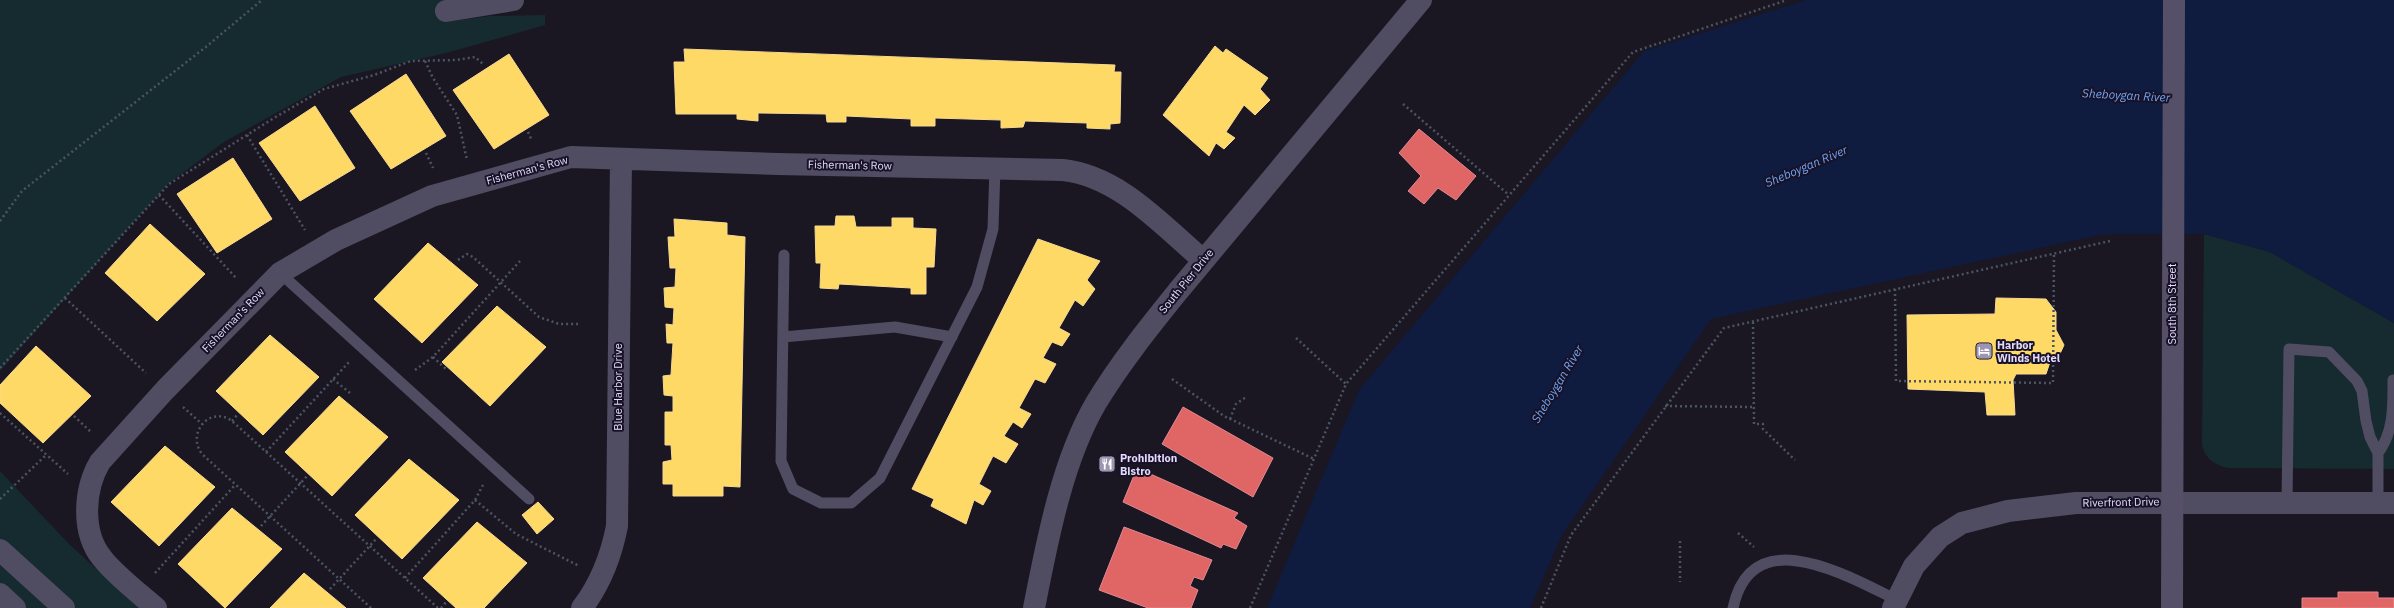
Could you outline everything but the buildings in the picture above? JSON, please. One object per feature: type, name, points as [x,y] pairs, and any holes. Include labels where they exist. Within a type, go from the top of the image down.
[{"type":"main road","name":"South 8th Street","points":[[2172,608],[2174,0]]},
{"type":"street","points":[[446,11],[513,0]]},
{"type":"street","points":[[1413,0],[1421,0]]},
{"type":"street","name":"South Pier Drive","points":[[1034,608],[1053,516],[1073,454],[1096,403],[1144,333],[1203,260],[1421,0]]},
{"type":"street","name":"Fisherman's Row","points":[[156,608],[101,558],[89,532],[87,503],[92,474],[100,462],[165,390],[280,273],[317,250],[432,196],[571,157],[778,164],[1063,170],[1091,176],[1123,193],[1203,260]]},
{"type":"street","name":"Blue Harbor Drive","points":[[582,608],[603,576],[613,546],[617,526],[621,159]]},
{"type":"street","name":"Riverfront Drive","points":[[1895,604],[1922,555],[1940,537],[1962,523],[2008,511],[2049,505],[2172,502],[2386,503]]},
{"type":"street","points":[[0,550],[64,608]]},
{"type":"street","points":[[0,594],[15,608]]},
{"type":"lane","points":[[784,255],[781,461],[794,489],[821,503],[851,503],[880,478],[977,287],[993,229],[995,168]]},
{"type":"lane","points":[[280,273],[529,499]]},
{"type":"lane","points":[[783,337],[895,327],[952,337]]},
{"type":"lane","points":[[2287,503],[2289,349],[2329,352],[2357,381],[2362,391],[2370,437],[2378,453],[2386,503]]},
{"type":"lane","points":[[2378,453],[2385,445],[2392,425],[2393,380]]},
{"type":"lane","points":[[1733,608],[1742,584],[1751,573],[1765,564],[1788,560],[1825,566],[1895,604]]},
{"type":"path","points":[[0,220],[22,192],[208,46],[262,0]]},
{"type":"path","points":[[1250,608],[1346,384],[1633,52],[1787,0]]},
{"type":"path","points":[[0,368],[169,184],[324,89],[374,75],[411,61],[475,57],[483,64]]},
{"type":"path","points":[[425,61],[433,78],[457,115],[471,185]]},
{"type":"path","points":[[1402,104],[1510,195]]},
{"type":"path","points":[[247,135],[317,250]]},
{"type":"path","points":[[159,195],[255,298]]},
{"type":"path","points":[[1541,608],[1571,535],[1724,328],[2110,241]]},
{"type":"path","points":[[458,260],[465,254],[471,255],[539,317],[559,324],[578,324]]},
{"type":"path","points":[[1895,289],[1896,381],[2053,383],[2054,254]]},
{"type":"path","points":[[402,384],[411,373],[433,357],[520,262]]},
{"type":"path","points":[[65,298],[148,375]]},
{"type":"path","points":[[1753,322],[1754,424],[1763,424],[1763,429],[1795,460]]},
{"type":"path","points":[[1296,338],[1346,384]]},
{"type":"path","points":[[266,452],[362,348]]},
{"type":"path","points":[[433,357],[447,370]]},
{"type":"path","points":[[333,379],[350,393]]},
{"type":"path","points":[[1172,379],[1208,406],[1230,419],[1314,459]]},
{"type":"path","points":[[1230,419],[1236,404],[1246,397]]},
{"type":"path","points":[[181,405],[202,424]]},
{"type":"path","points":[[1665,406],[1754,407]]},
{"type":"path","points":[[0,413],[68,475],[90,485]]},
{"type":"path","points":[[232,421],[238,414]]},
{"type":"path","points":[[371,608],[235,485],[199,450],[196,437],[202,424],[218,416],[225,416],[232,421],[438,608]]},
{"type":"path","points":[[0,499],[46,455]]},
{"type":"path","points":[[261,526],[308,475]]},
{"type":"path","points":[[138,592],[235,485]]},
{"type":"path","points":[[405,578],[475,500],[516,534],[603,576]]},
{"type":"path","points":[[1738,533],[1756,548]]},
{"type":"path","points":[[330,589],[377,538]]},
{"type":"path","points":[[1680,541],[1680,582]]},
{"type":"path","points":[[441,608],[447,601]]},
{"type":"green space","points":[[0,0],[446,0],[451,21],[491,16],[545,15],[545,25],[450,52],[341,77],[224,142],[168,184],[0,371]]},
{"type":"green space","points":[[2204,234],[2270,252],[2394,323],[2394,469],[2229,468],[2220,466],[2208,458],[2202,445]]},
{"type":"green space","points":[[0,471],[69,544],[139,608],[0,608]]},
{"type":"water","name":"Sheboygan River","points":[[1806,0],[2394,0],[2394,323],[2270,252],[2204,234],[2104,234],[1711,319],[1562,535],[1530,608],[1267,608],[1359,390],[1644,51]]},
{"type":"place","name":"Harbor Winds Hotel","points":[[1984,351]]},
{"type":"place","name":"Prohibition Bistro","points":[[1107,464]]}]
